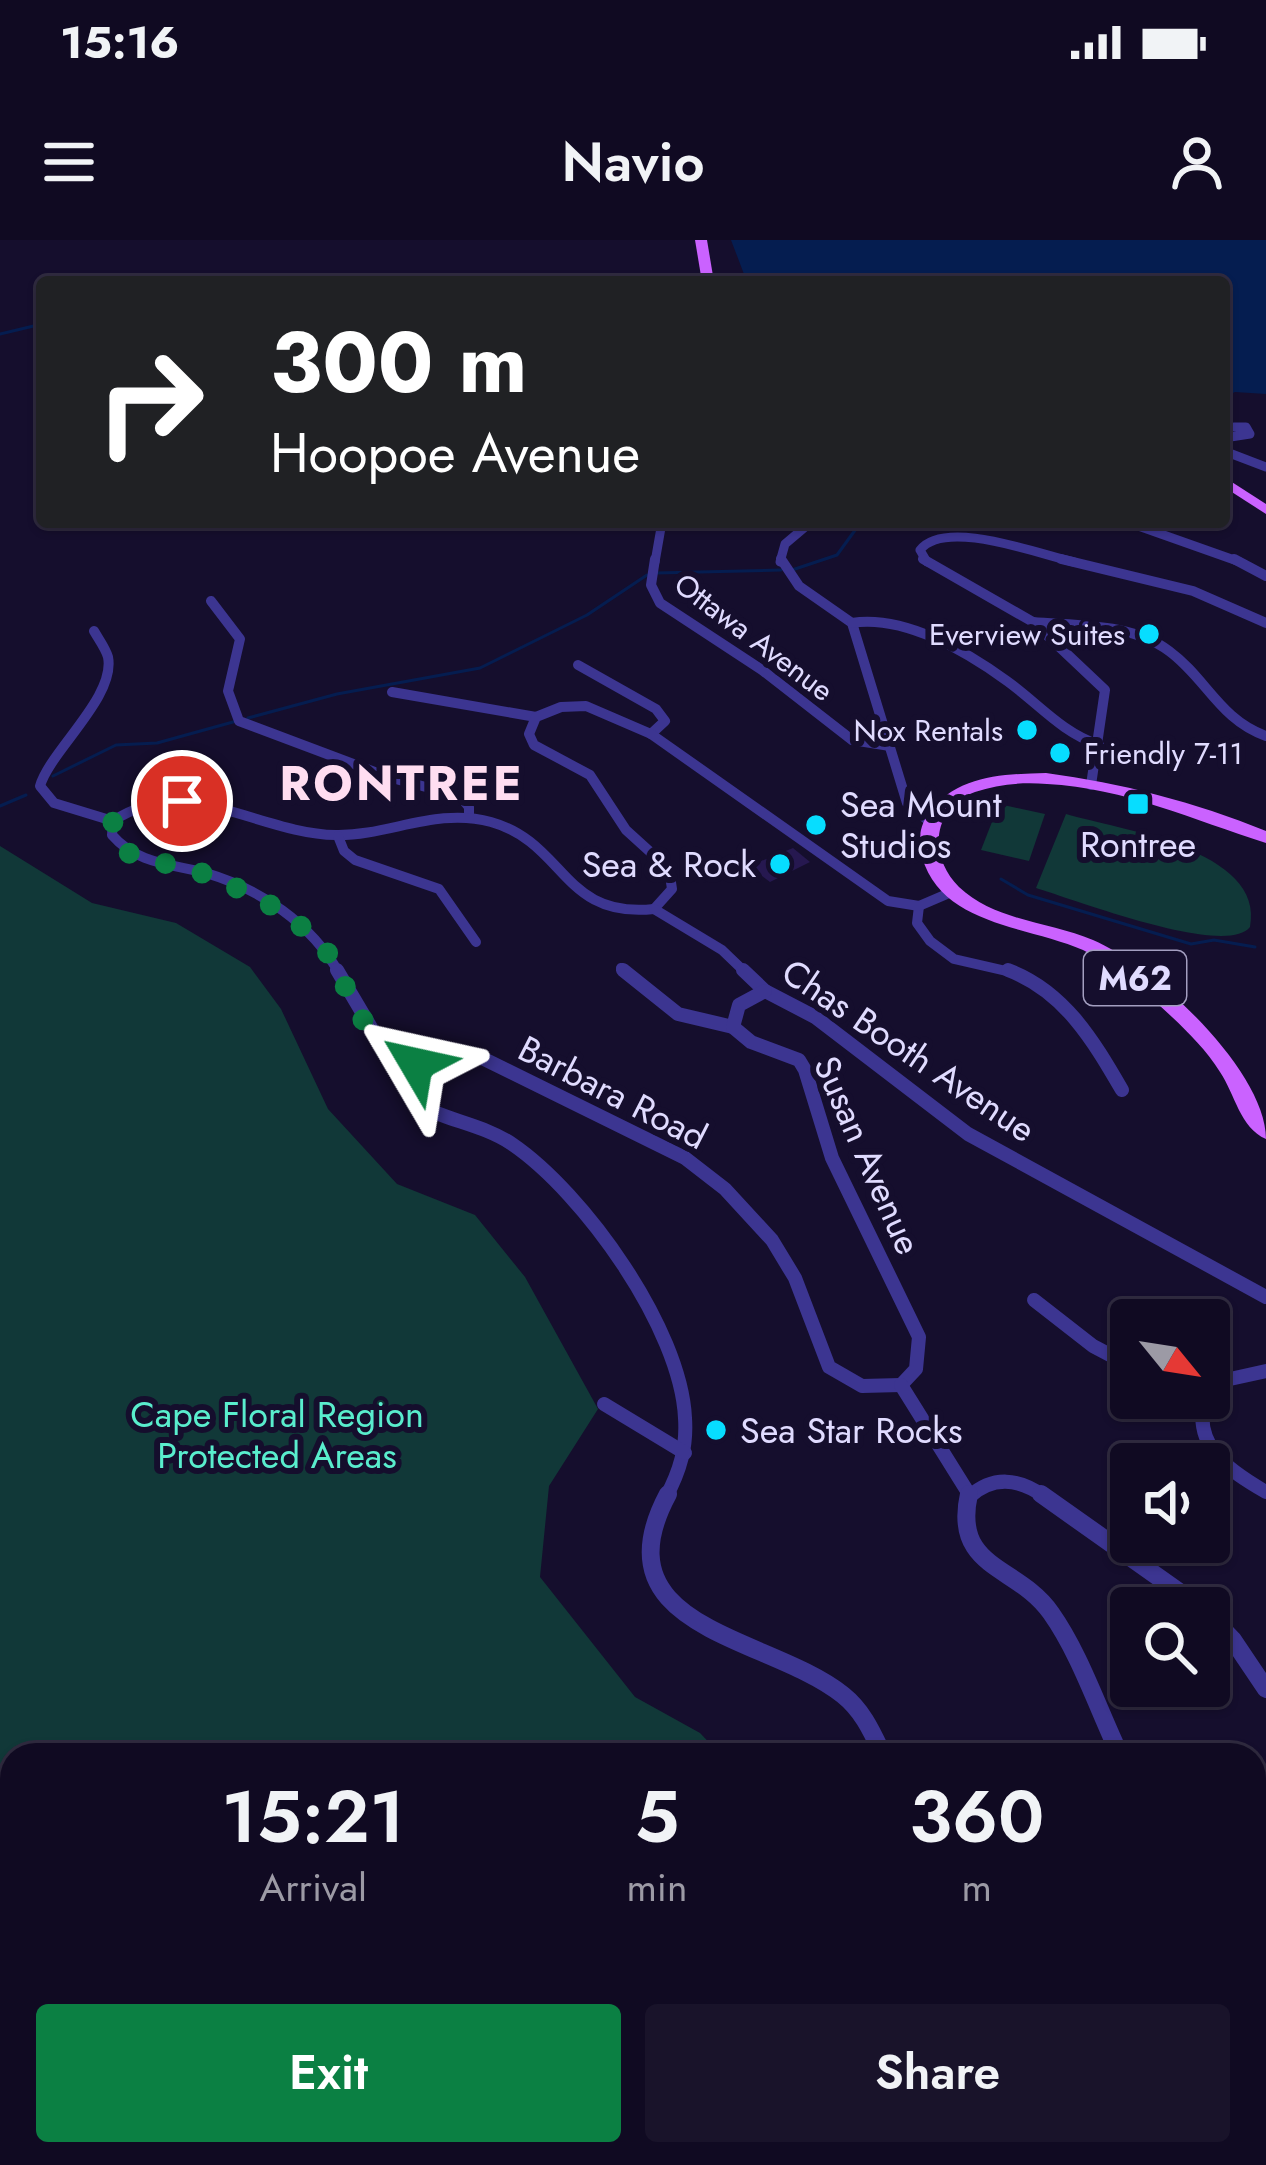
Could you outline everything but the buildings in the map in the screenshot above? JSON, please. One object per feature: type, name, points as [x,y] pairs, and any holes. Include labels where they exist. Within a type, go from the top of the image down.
[{"type":"main road","points":[[701,240],[707,276]]},
{"type":"main road","points":[[1230,485],[1266,510]]},
{"type":"main road","points":[[954,891],[932,860],[931,823],[953,796],[987,781],[1036,775],[1091,784],[1266,837]]},
{"type":"main road","name":"M62","points":[[954,891],[995,915],[1108,956],[1185,1021],[1227,1065],[1247,1110],[1266,1131]]},
{"type":"street","points":[[1230,437],[1250,434],[1246,427],[1234,427]]},
{"type":"street","points":[[1230,453],[1266,467]]},
{"type":"street","name":"Ottawa Avenue","points":[[661,528],[650,585],[660,603],[762,670],[853,740],[890,746]]},
{"type":"street","points":[[804,528],[785,544],[781,563],[799,586],[852,623],[913,813],[931,823]]},
{"type":"street","points":[[1145,528],[1223,554],[1266,576]]},
{"type":"street","points":[[1091,784],[1105,690],[1033,622],[928,563],[920,553],[922,544],[943,535],[972,538],[1193,591],[1266,623]]},
{"type":"street","points":[[211,601],[240,639],[226,695],[228,708],[239,721],[388,777],[460,796],[469,807],[469,817]]},
{"type":"street","points":[[852,623],[874,619],[914,632],[989,670],[1066,732],[1099,746]]},
{"type":"street","points":[[1033,622],[1137,637],[1159,645],[1174,654],[1230,722],[1266,736]]},
{"type":"street","points":[[94,631],[108,657],[106,676],[70,742],[45,769],[40,786],[54,802],[113,821],[137,806],[171,799],[338,836],[423,819],[469,817],[505,827],[531,842],[599,909],[626,913],[654,908],[672,889],[669,869],[626,830],[590,775],[534,745],[530,734],[536,717]]},
{"type":"street","points":[[578,665],[656,709],[664,721],[651,734]]},
{"type":"street","points":[[392,692],[536,717],[561,707],[586,706],[651,734],[888,901],[919,907],[954,891]]},
{"type":"street","points":[[113,821],[112,835],[130,854],[234,884],[301,924],[337,967],[371,1035],[388,1051],[416,1064],[410,1087],[419,1105],[516,1147],[608,1243],[641,1298],[672,1369],[687,1420],[685,1453],[648,1532],[651,1565],[665,1594],[712,1628],[845,1696],[872,1726],[878,1743]]},
{"type":"street","points":[[338,836],[344,851],[355,860],[417,877],[439,889],[476,942]]},
{"type":"street","points":[[919,907],[917,923],[944,955],[974,967],[1019,974],[1060,1000],[1080,1020],[1122,1090]]},
{"type":"street","name":"Chas Booth Avenue","points":[[654,908],[722,950],[765,991],[815,1017],[968,1134],[1266,1297]]},
{"type":"street","name":"Susan Avenue","points":[[621,968],[678,1015],[733,1027],[751,1042],[799,1060],[811,1081],[813,1105],[832,1157],[919,1336],[916,1370],[901,1385]]},
{"type":"street","points":[[733,1027],[739,1005],[765,991]]},
{"type":"street","name":"Barbara Road","points":[[416,1064],[439,1053],[480,1057],[685,1158],[725,1189],[772,1240],[795,1278],[830,1367],[862,1386],[901,1385]]},
{"type":"street","points":[[1034,1300],[1110,1355]]},
{"type":"street","points":[[1230,1379],[1266,1371]]},
{"type":"street","points":[[901,1385],[969,1494],[964,1522],[976,1553],[1050,1610],[1114,1743]]},
{"type":"street","points":[[604,1404],[685,1453]]},
{"type":"street","points":[[1201,1419],[1214,1456],[1266,1492]]},
{"type":"street","points":[[969,1494],[994,1480],[1026,1483],[1174,1587]]},
{"type":"street","points":[[1230,1637],[1266,1689]]},
{"type":"green space","points":[[999,804],[1045,814],[1029,861],[981,850]]},
{"type":"green space","points":[[1066,814],[1151,836],[1213,861],[1235,879],[1249,901],[1250,927],[1235,935],[1181,931],[1036,888]]},
{"type":"green space","name":"Cape Floral Region Protected Areas","points":[[0,846],[92,903],[176,923],[250,967],[281,1009],[328,1109],[397,1184],[475,1215],[525,1277],[598,1409],[549,1486],[540,1577],[635,1697],[710,1743],[0,1743]]},
{"type":"water","points":[[731,240],[1266,240],[1266,394],[1230,394],[1230,276],[745,276]]},
{"type":"waterway","points":[[0,334],[36,325]]},
{"type":"waterway","points":[[792,570],[837,555],[857,528]]},
{"type":"waterway","points":[[656,573],[781,570]]},
{"type":"waterway","points":[[248,718],[337,694],[480,668],[587,615],[647,575]]},
{"type":"waterway","points":[[53,776],[116,745],[157,743],[233,722]]},
{"type":"waterway","points":[[0,806],[26,795]]},
{"type":"waterway","points":[[1001,879],[1028,895],[1191,944],[1214,940],[1255,947]]},
{"type":"place","name":"Everview Suites","points":[[1149,634]]},
{"type":"place","name":"Nox Rentals","points":[[1027,730]]},
{"type":"place","name":"Friendly 7-11","points":[[1060,753]]},
{"type":"place","name":"Rontree","points":[[1138,804]]},
{"type":"place","name":"Sea Mount Studios","points":[[816,825]]},
{"type":"place","name":"Sea & Rock","points":[[780,864]]},
{"type":"place","name":"Sea Star Rocks","points":[[716,1430]]},
{"type":"district","name":"RONTREE","points":[[402,783]]},
{"type":"route","points":[[182,801],[160,799],[127,810],[113,821],[112,835],[130,854],[213,876],[288,914],[326,950],[371,1035],[388,1051],[416,1064]]}]
